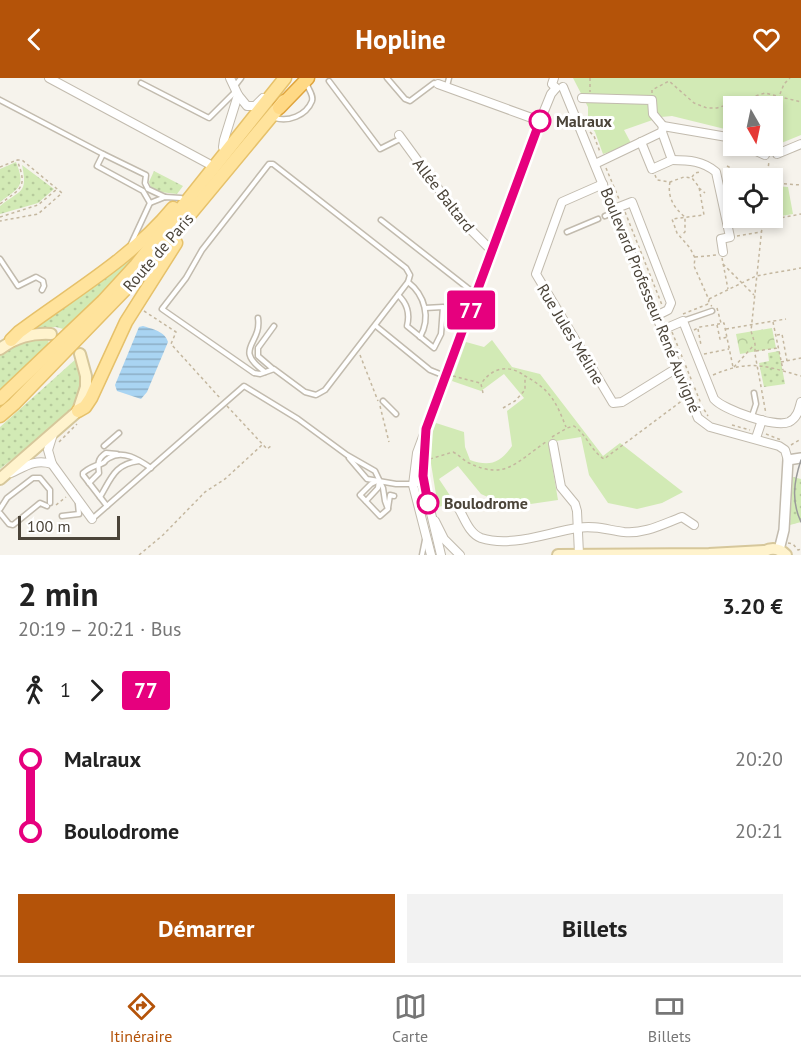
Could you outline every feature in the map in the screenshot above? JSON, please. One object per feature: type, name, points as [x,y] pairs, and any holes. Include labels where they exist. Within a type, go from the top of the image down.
[{"type":"highway","points":[[275,113],[306,79]]},
{"type":"main road","name":"Route de Paris","points":[[0,399],[103,301],[136,265],[285,78]]},
{"type":"main road","name":"Route de Paris","points":[[0,416],[143,271],[275,113]]},
{"type":"main road","points":[[0,349],[19,332],[130,250],[166,216],[223,147],[240,134]]},
{"type":"main road","points":[[2,477],[85,407],[126,322],[206,197]]},
{"type":"main road","points":[[11,340],[29,334],[51,334]]},
{"type":"main road","points":[[78,411],[86,387],[86,376],[80,354]]},
{"type":"main road","points":[[558,555],[762,553],[772,548],[782,549]]},
{"type":"street","points":[[49,78],[209,165]]},
{"type":"street","points":[[230,78],[245,105],[252,107],[273,91]]},
{"type":"street","name":"Boulevard Professeur René Auvigné","points":[[554,78],[552,84],[561,84],[595,164],[698,418],[710,427],[773,443],[785,450]]},
{"type":"street","points":[[442,83],[540,121]]},
{"type":"street","points":[[431,555],[413,484],[417,453],[550,94],[561,84]]},
{"type":"street","points":[[223,147],[236,91]]},
{"type":"street","points":[[586,97],[652,100],[653,114],[662,129],[672,160]]},
{"type":"street","points":[[595,164],[662,129],[723,137]]},
{"type":"street","name":"Allée Baltard","points":[[400,137],[461,220],[493,252]]},
{"type":"street","points":[[641,142],[652,169],[672,160],[689,160],[701,163],[716,172],[730,237],[721,239],[723,252]]},
{"type":"street","points":[[783,150],[801,144]]},
{"type":"street","name":"Rue Jules Méline","points":[[603,184],[561,202],[536,274],[613,403],[622,402],[677,368]]},
{"type":"street","points":[[614,211],[632,202],[671,303],[668,310],[656,316]]},
{"type":"street","points":[[662,330],[683,321],[706,378],[718,403],[723,407],[781,424],[793,420],[801,402]]},
{"type":"street","points":[[756,438],[765,420]]},
{"type":"street","points":[[426,429],[423,458],[424,484],[441,555]]},
{"type":"street","points":[[53,434],[48,450],[52,464],[92,519]]},
{"type":"street","points":[[553,444],[561,487],[575,504],[579,554]]},
{"type":"street","points":[[782,549],[788,460],[785,450]]},
{"type":"street","points":[[788,460],[801,458]]},
{"type":"street","points":[[2,477],[31,463],[39,461],[52,464]]},
{"type":"street","points":[[428,504],[444,539],[460,555]]},
{"type":"street","points":[[457,506],[474,534],[497,541],[538,537],[591,527],[626,532],[640,531],[682,517],[694,525]]},
{"type":"lane","points":[[141,83],[209,118],[236,91],[241,78]]},
{"type":"lane","points":[[387,78],[405,99],[410,101],[442,83]]},
{"type":"lane","points":[[430,78],[442,83]]},
{"type":"lane","points":[[275,113],[281,120],[298,116],[313,98],[306,79]]},
{"type":"lane","points":[[329,81],[380,149],[400,137]]},
{"type":"lane","points":[[0,100],[146,175],[145,183],[148,189],[165,197],[181,198]]},
{"type":"lane","points":[[103,154],[97,166],[143,191],[150,203]]},
{"type":"lane","points":[[273,369],[254,373],[162,309],[186,278],[202,250],[269,164],[273,164],[406,268],[410,275],[408,282],[376,326],[325,390],[316,395],[305,392],[262,361],[258,352],[260,344],[274,326]]},
{"type":"lane","points":[[130,250],[150,203],[165,197]]},
{"type":"lane","points":[[605,216],[614,211]]},
{"type":"lane","points":[[567,232],[598,219]]},
{"type":"lane","points":[[381,220],[469,289],[478,291]]},
{"type":"lane","points":[[0,259],[18,286],[36,277],[43,281],[42,290]]},
{"type":"lane","points":[[408,282],[419,293],[425,308],[425,323],[420,337]]},
{"type":"lane","points":[[398,295],[407,306],[407,326],[434,348],[442,326],[443,307],[425,308]]},
{"type":"lane","points":[[683,321],[712,311]]},
{"type":"lane","points":[[258,318],[259,328],[250,345],[250,356],[255,365],[266,372]]},
{"type":"lane","points":[[376,326],[430,370],[446,375]]},
{"type":"lane","points":[[92,519],[241,386],[246,386],[298,419],[347,455],[375,471],[383,488],[388,509]]},
{"type":"lane","points":[[752,416],[756,404],[754,393]]},
{"type":"lane","points":[[383,401],[396,414]]},
{"type":"lane","points":[[104,446],[119,433]]},
{"type":"lane","points":[[107,506],[83,473],[111,456],[121,455],[131,456],[150,468]]},
{"type":"lane","points":[[347,455],[367,479],[396,484],[424,484]]},
{"type":"lane","points":[[100,497],[111,476],[124,465],[140,461]]},
{"type":"lane","points":[[89,483],[99,474],[98,464]]},
{"type":"lane","points":[[33,478],[40,478],[50,490],[48,504],[40,503],[13,525],[9,524],[0,511],[7,498],[33,478]]},
{"type":"lane","points":[[366,501],[378,488],[379,480]]},
{"type":"lane","points":[[379,480],[371,484],[360,495],[380,516],[388,509],[390,495],[393,496]]},
{"type":"lane","points":[[62,516],[79,514],[76,498]]},
{"type":"lane","points":[[422,555],[426,537]]},
{"type":"path","points":[[586,97],[590,78]]},
{"type":"path","points":[[666,78],[694,103],[702,107],[717,108],[723,106]]},
{"type":"path","points":[[780,95],[784,84],[790,78]]},
{"type":"path","points":[[652,100],[652,90],[669,81]]},
{"type":"path","points":[[750,96],[759,93],[780,95],[801,102]]},
{"type":"path","points":[[0,204],[23,186],[24,176],[17,160]]},
{"type":"path","points":[[0,167],[22,160],[62,193],[38,214],[0,219]]},
{"type":"path","points":[[727,166],[731,168]]},
{"type":"path","points":[[652,169],[657,180],[670,182],[684,177],[692,178],[705,192]]},
{"type":"path","points":[[692,178],[695,173],[712,169]]},
{"type":"path","points":[[670,182],[671,199],[685,218],[685,232],[681,235]]},
{"type":"path","points":[[783,184],[801,185]]},
{"type":"path","points":[[699,187],[704,215]]},
{"type":"path","points":[[0,219],[38,206],[57,189]]},
{"type":"path","points":[[783,217],[801,214]]},
{"type":"path","points":[[708,304],[709,300],[694,266],[695,258],[681,235],[677,233],[672,219],[709,216]]},
{"type":"path","points":[[761,228],[751,325],[765,420],[770,435]]},
{"type":"path","points":[[730,237],[761,232]]},
{"type":"path","points":[[695,258],[713,254],[721,255],[728,290]]},
{"type":"path","points":[[723,264],[754,295]]},
{"type":"path","points":[[709,300],[756,276],[801,268]]},
{"type":"path","points":[[143,310],[176,332],[171,344],[262,444],[267,449],[272,447]]},
{"type":"path","points":[[725,329],[786,318]]},
{"type":"path","points":[[773,321],[783,371]]},
{"type":"path","points":[[698,328],[724,323],[733,368]]},
{"type":"path","points":[[717,324],[720,339],[727,337]]},
{"type":"path","points":[[776,336],[782,334],[788,361]]},
{"type":"path","points":[[733,368],[755,344]]},
{"type":"path","points":[[755,350],[778,348]]},
{"type":"path","points":[[703,354],[730,349]]},
{"type":"path","points":[[356,350],[382,412],[389,442]]},
{"type":"path","points":[[781,362],[801,358]]},
{"type":"path","points":[[693,383],[733,368],[757,364],[801,376]]},
{"type":"path","points":[[483,393],[481,384],[485,378],[501,368],[515,369],[540,384],[555,399],[567,428]]},
{"type":"path","points":[[446,375],[481,384]]},
{"type":"path","points":[[503,408],[525,390],[525,376]]},
{"type":"path","points":[[785,450],[801,439]]},
{"type":"path","points":[[140,555],[205,492],[225,479],[262,444]]},
{"type":"path","points":[[56,505],[67,496]]},
{"type":"path","points":[[782,549],[793,544],[798,550],[801,549]]},
{"type":"green space","points":[[573,78],[801,78],[801,135],[783,142],[783,96],[723,96],[723,129],[672,116],[661,117],[624,130],[632,145],[603,154],[595,132],[588,123],[588,107]]},
{"type":"green space","points":[[16,162],[20,177],[19,186],[0,202],[0,169]]},
{"type":"green space","points":[[22,165],[54,189],[38,203],[0,214],[0,206],[18,193],[23,186]]},
{"type":"green space","points":[[154,171],[183,186],[177,194],[160,192],[151,188],[149,182]]},
{"type":"green space","points":[[783,187],[788,187],[793,214],[783,216]]},
{"type":"green space","points":[[153,239],[101,297],[67,330],[56,327],[31,328]]},
{"type":"green space","points":[[772,328],[776,348],[740,354],[736,334]]},
{"type":"green space","points":[[40,337],[49,339],[47,348],[0,391],[0,356],[27,339]]},
{"type":"green space","points":[[492,340],[512,367],[540,374],[603,456],[620,443],[683,492],[662,503],[637,509],[608,503],[589,475],[581,437],[556,441],[550,453],[558,500],[510,507],[481,494],[458,466],[439,479],[455,503],[438,507],[428,445],[436,423],[464,432],[465,447],[470,460],[483,463],[494,462],[499,460],[512,446],[507,411],[524,398],[504,374],[481,391],[452,381],[466,342],[484,347]]},
{"type":"green space","points":[[779,351],[785,384],[764,387],[759,363],[769,361],[768,353]]},
{"type":"green space","points":[[77,358],[82,382],[76,401],[46,433],[0,469],[0,427]]},
{"type":"green space","points":[[793,477],[801,479],[801,522],[790,525]]},
{"type":"water","points":[[143,326],[161,333],[168,342],[147,392],[141,399],[117,391],[115,385],[139,327]]},
{"type":"tram line","points":[[801,460],[795,491],[796,506],[801,522]]},
{"type":"bus line","name":"77","points":[[428,503],[423,476],[426,429],[540,121]]},
{"type":"place","name":"Malraux","points":[[540,121]]},
{"type":"place","name":"Boulodrome","points":[[428,503]]}]
